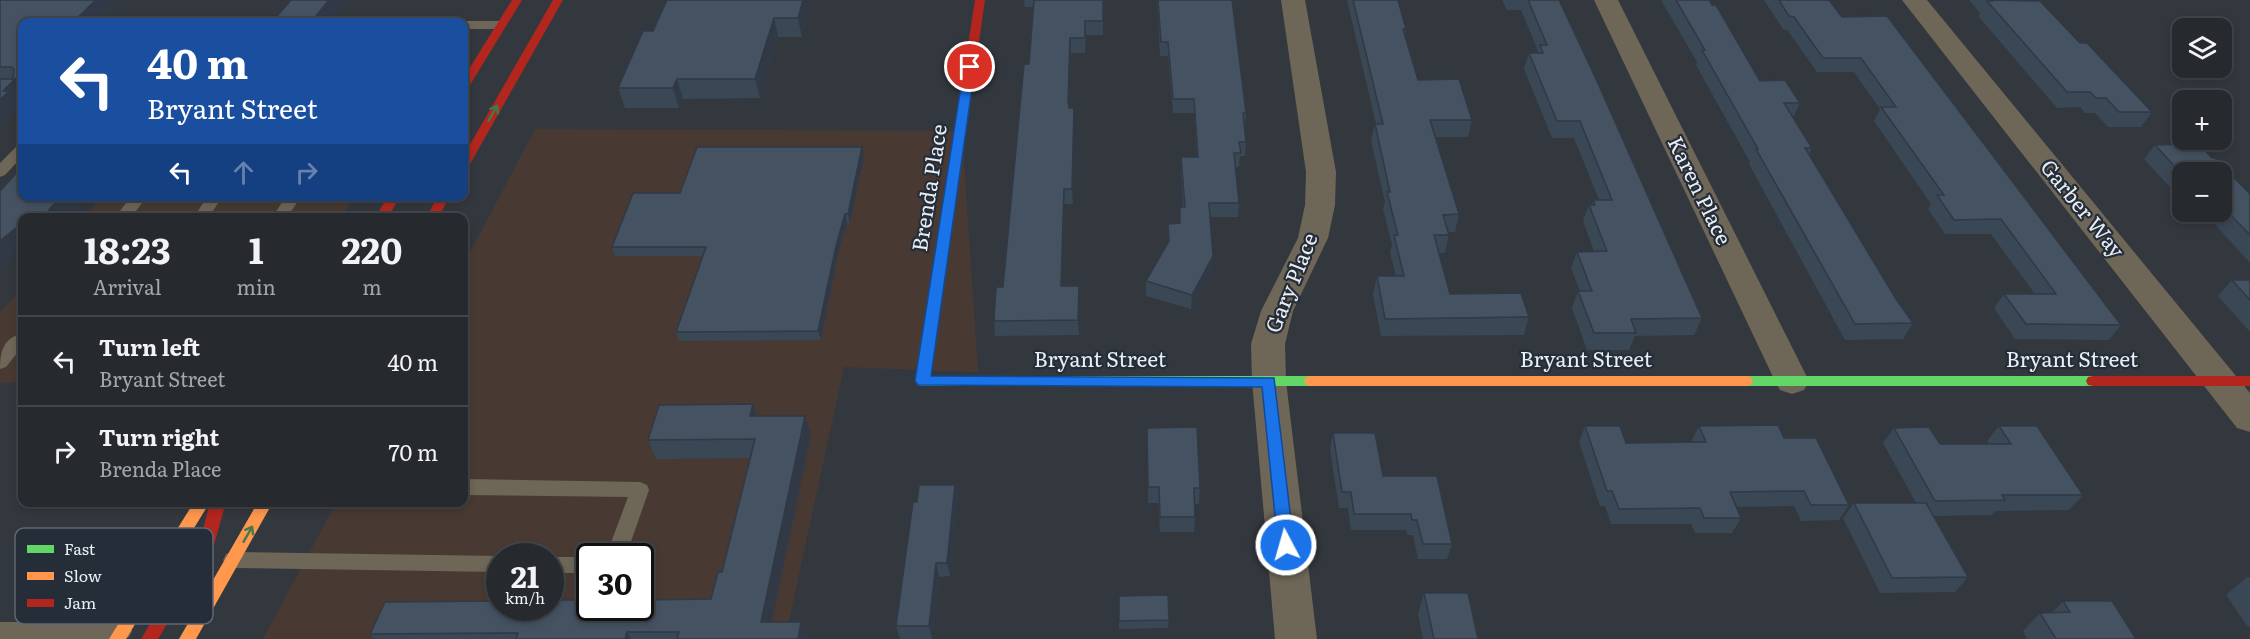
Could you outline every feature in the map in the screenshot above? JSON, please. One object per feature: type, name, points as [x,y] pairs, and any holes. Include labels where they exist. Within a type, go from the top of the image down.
[{"type":"street","points":[[468,79],[517,0]]},
{"type":"street","points":[[468,157],[558,0]]},
{"type":"street","name":"Brenda Place","points":[[923,381],[980,0]]},
{"type":"street","name":"Gary Place","points":[[1293,0],[1321,172],[1320,205],[1313,238],[1277,310],[1269,344],[1269,381],[1296,639]]},
{"type":"street","name":"Karen Place","points":[[1606,0],[1792,381]]},
{"type":"street","name":"Garber Way","points":[[1914,0],[2250,418]]},
{"type":"street","points":[[535,41],[536,14]]},
{"type":"street","name":"Bryant Street","points":[[923,381],[2250,381]]},
{"type":"street","points":[[187,528],[200,507]]},
{"type":"street","points":[[211,528],[217,507]]},
{"type":"street","points":[[213,594],[263,507]]},
{"type":"street","points":[[149,639],[158,624]]},
{"type":"street","points":[[187,639],[196,624]]},
{"type":"lane","points":[[468,25],[501,25]]},
{"type":"lane","points":[[0,172],[18,153]]},
{"type":"lane","points":[[126,213],[136,201]]},
{"type":"lane","points":[[0,363],[18,342]]},
{"type":"lane","points":[[468,487],[639,490],[621,543]]},
{"type":"lane","points":[[233,560],[486,564]]},
{"type":"lane","points":[[0,631],[120,635]]},
{"type":"shaded area","points":[[535,129],[962,131],[978,372],[844,367],[785,639],[263,639],[334,507],[468,507],[468,256]]},
{"type":"shaded area","points":[[98,201],[352,201],[344,213],[88,213]]},
{"type":"shaded area","points":[[18,293],[18,382],[0,383],[0,313]]},
{"type":"building","points":[[0,0],[96,0],[77,18],[18,18],[18,76],[3,91],[9,91],[0,100],[0,79],[13,79],[14,69],[0,67]]},
{"type":"building","points":[[291,0],[329,0],[314,18],[275,18]]},
{"type":"building","points":[[667,0],[803,0],[798,18],[774,18],[755,79],[677,79],[673,88],[618,88],[643,31],[653,31]]},
{"type":"building","points":[[1034,0],[1103,0],[1103,21],[1085,21],[1085,38],[1070,38],[1068,102],[1069,108],[1074,108],[1072,189],[1064,189],[1061,286],[1079,286],[1078,320],[994,321],[996,287],[1003,287],[1024,64],[1029,64]]},
{"type":"building","points":[[1158,0],[1232,0],[1246,113],[1243,113],[1246,142],[1239,142],[1241,153],[1234,153],[1239,203],[1209,203],[1213,256],[1192,295],[1146,281],[1169,241],[1168,224],[1180,223],[1180,207],[1185,207],[1181,157],[1198,157],[1194,99],[1173,99],[1168,42],[1161,42]]},
{"type":"building","points":[[1353,0],[1398,0],[1406,29],[1403,29],[1418,80],[1459,79],[1472,120],[1430,120],[1459,214],[1443,215],[1449,235],[1434,235],[1450,294],[1521,293],[1529,317],[1385,319],[1377,276],[1404,276],[1394,235],[1398,235],[1387,192],[1390,192],[1375,124],[1383,124]]},
{"type":"building","points":[[1528,0],[1559,0],[1702,318],[1631,319],[1636,333],[1594,333],[1578,291],[1592,291],[1577,252],[1607,251],[1589,205],[1595,205],[1593,200],[1612,200],[1580,121],[1557,121],[1529,53],[1543,53],[1540,45],[1547,45]]},
{"type":"building","points":[[1676,0],[1709,0],[1712,5],[1716,5],[1760,81],[1785,80],[1800,103],[1784,103],[1812,148],[1805,148],[1896,299],[1913,323],[1855,324],[1756,149],[1758,149]]},
{"type":"building","points":[[1779,0],[1829,0],[1842,17],[1887,16],[2121,325],[2026,324],[2004,294],[2056,294],[2001,219],[1954,220],[1937,195],[1944,195],[1881,107],[1896,107],[1861,58],[1823,58]]},
{"type":"building","points":[[1987,1],[2040,1],[2080,43],[2087,43],[2152,112],[2119,112],[2106,98],[2096,98],[2090,92],[2067,92]]},
{"type":"building","points":[[2155,145],[2172,145],[2172,150],[2205,150],[2219,162],[2172,163]]},
{"type":"building","points":[[697,147],[862,147],[848,214],[845,214],[836,246],[818,331],[676,332],[706,247],[612,247],[633,193],[680,193]]},
{"type":"building","points":[[18,171],[18,201],[57,201],[46,213],[18,213],[18,228],[0,241],[0,191]]},
{"type":"building","points":[[2232,175],[2250,194],[2250,235],[2232,216]]},
{"type":"building","points":[[2232,280],[2250,280],[2250,300]]},
{"type":"building","points":[[753,404],[750,416],[805,416],[761,622],[801,622],[798,639],[677,639],[679,632],[627,632],[625,639],[516,639],[518,633],[370,634],[385,602],[486,601],[486,621],[564,621],[564,600],[576,600],[576,621],[654,621],[654,600],[711,599],[718,572],[722,572],[755,439],[648,440],[659,405]]},
{"type":"building","points":[[1778,425],[1784,438],[1816,438],[1849,505],[1811,505],[1804,491],[1730,492],[1741,518],[1704,518],[1700,508],[1619,509],[1612,491],[1607,491],[1585,426],[1620,426],[1626,443],[1706,442],[1699,426]]},
{"type":"building","points":[[1999,426],[2037,426],[2083,495],[2002,495],[2005,500],[1935,501],[1894,428],[1929,427],[1940,444],[2011,444]]},
{"type":"building","points":[[1197,427],[1200,488],[1194,488],[1195,517],[1160,517],[1159,487],[1148,487],[1147,428]]},
{"type":"building","points":[[1333,433],[1375,433],[1383,476],[1437,476],[1452,544],[1423,544],[1417,520],[1412,520],[1411,514],[1354,514],[1351,492],[1342,492]]},
{"type":"building","points":[[919,485],[955,485],[947,563],[936,563],[929,626],[896,626],[913,502],[917,502]]},
{"type":"building","points":[[1854,503],[1926,503],[1968,577],[1892,578]]},
{"type":"building","points":[[1424,593],[1468,593],[1478,639],[1434,639]]},
{"type":"building","points":[[1168,595],[1169,620],[1119,621],[1119,596]]},
{"type":"building","points":[[2063,601],[2112,601],[2136,639],[2056,639],[2040,613],[2070,612]]},
{"type":"traffic: fast","points":[[927,352],[923,381],[1311,381]]},
{"type":"traffic: fast","points":[[1746,381],[2093,381]]},
{"type":"traffic: slow","points":[[1311,381],[1746,381]]},
{"type":"traffic: slow","points":[[187,528],[200,507]]},
{"type":"traffic: slow","points":[[213,594],[263,507]]},
{"type":"traffic: slow","points":[[117,639],[126,624]]},
{"type":"traffic: slow","points":[[187,639],[196,624]]},
{"type":"traffic: jam","points":[[468,79],[517,0]]},
{"type":"traffic: jam","points":[[468,157],[558,0]]},
{"type":"traffic: jam","points":[[927,352],[980,0]]},
{"type":"traffic: jam","points":[[384,213],[391,201]]},
{"type":"traffic: jam","points":[[435,213],[441,201]]},
{"type":"traffic: jam","points":[[2093,381],[2250,381]]},
{"type":"traffic: jam","points":[[211,528],[217,507]]},
{"type":"traffic: jam","points":[[149,639],[158,624]]},
{"type":"route","points":[[970,67],[923,381],[1269,381],[1286,545]]}]
